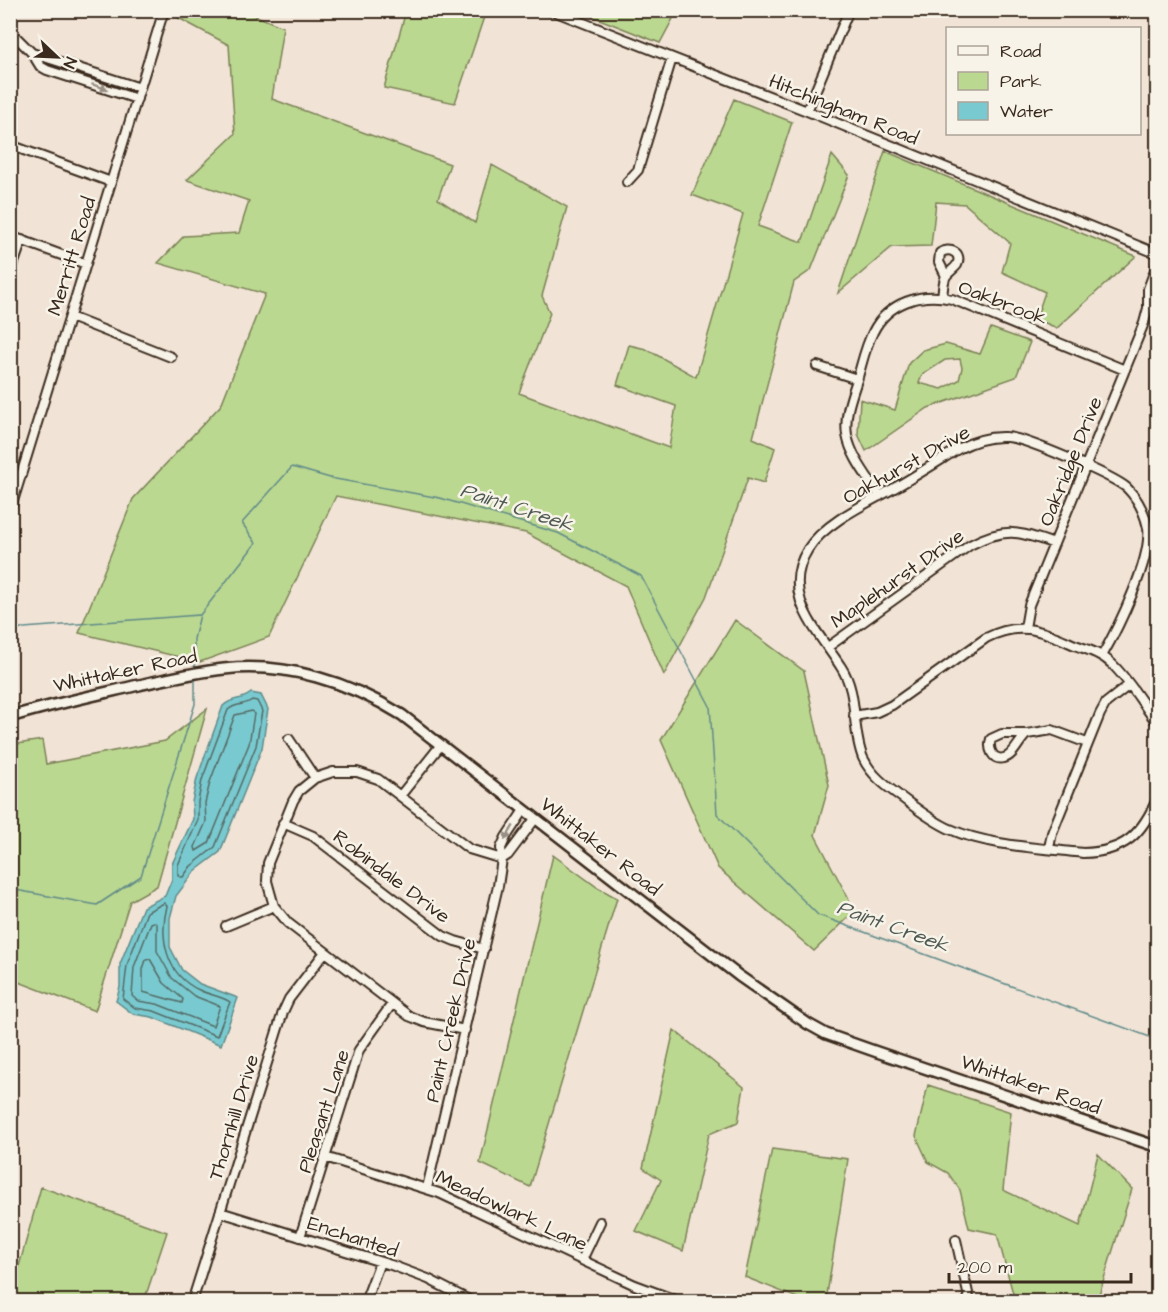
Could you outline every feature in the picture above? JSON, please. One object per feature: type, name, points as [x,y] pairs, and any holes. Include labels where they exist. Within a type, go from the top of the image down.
[{"type":"main road","name":"Whittaker Road","points":[[10,717],[53,704],[226,668],[270,668],[326,679],[386,705],[418,727],[760,992],[791,1014],[826,1034],[1158,1146]]},
{"type":"street","name":"Merritt Road","points":[[10,511],[164,10]]},
{"type":"street","name":"Hitchingham Road","points":[[551,10],[1158,254]]},
{"type":"street","points":[[807,111],[849,10]]},
{"type":"street","points":[[10,31],[32,52],[40,66],[47,70],[137,99]]},
{"type":"street","points":[[32,52],[140,88]]},
{"type":"street","points":[[627,182],[638,170],[672,58]]},
{"type":"street","points":[[10,145],[111,182]]},
{"type":"street","points":[[10,236],[86,264]]},
{"type":"street","points":[[10,274],[22,240]]},
{"type":"street","name":"Oakridge Drive","points":[[1025,628],[1029,605],[1144,322],[1148,308],[1148,289],[1158,262]]},
{"type":"street","points":[[942,297],[946,276]]},
{"type":"street","name":"Oakridge Drive","points":[[1148,308],[1158,294]]},
{"type":"street","name":"Oakbrook","points":[[880,496],[852,451],[847,435],[847,416],[873,331],[888,313],[899,305],[912,299],[942,297],[976,308],[1125,370]]},
{"type":"street","points":[[70,317],[171,357]]},
{"type":"street","points":[[817,366],[857,379]]},
{"type":"street","name":"Oakhurst Drive","points":[[1102,656],[1118,627],[1147,551],[1148,529],[1141,507],[1128,489],[1113,478],[1014,438],[986,438],[958,449],[827,528],[808,549],[803,559],[798,586],[800,602],[812,626],[846,674],[851,689],[857,741],[864,760],[873,773],[931,819],[948,829],[975,838],[1094,853],[1118,846],[1130,839],[1143,826],[1158,797]]},
{"type":"street","name":"Maplehurst Drive","points":[[828,647],[970,545],[985,537],[998,533],[1021,533],[1054,544]]},
{"type":"street","points":[[854,716],[886,708],[986,638],[1004,630],[1025,628],[1041,631],[1102,656],[1122,675],[1158,724]]},
{"type":"street","points":[[1049,848],[1052,833],[1106,703],[1129,685]]},
{"type":"street","points":[[1027,734],[1020,740],[1012,754],[1006,758],[995,756],[991,751],[990,741],[994,736],[1002,734],[1027,734],[1052,730],[1088,742]]},
{"type":"street","points":[[289,739],[315,778]]},
{"type":"street","points":[[400,796],[440,746]]},
{"type":"street","points":[[465,1030],[416,1019],[392,1004],[288,923],[274,906],[268,889],[269,856],[299,791],[315,778],[333,772],[357,772],[378,779],[469,849],[502,859]]},
{"type":"street","name":"Paint Creek Drive","points":[[427,1188],[484,949],[502,859],[503,843],[524,810]]},
{"type":"street","name":"Paint Creek Drive","points":[[502,859],[508,855],[517,840],[535,819]]},
{"type":"street","name":"Robindale Drive","points":[[283,823],[313,836],[443,936],[484,949]]},
{"type":"street","points":[[226,926],[274,906]]},
{"type":"street","name":"Thornhill Drive","points":[[192,1302],[283,1012],[289,999],[325,952]]},
{"type":"street","name":"Pleasant Lane","points":[[300,1237],[359,1050],[392,1004]]},
{"type":"street","name":"Meadowlark Lane","points":[[325,1157],[450,1197],[635,1285],[681,1302]]},
{"type":"street","name":"Enchanted","points":[[220,1212],[380,1262],[428,1280],[473,1302]]},
{"type":"street","points":[[582,1260],[600,1222]]},
{"type":"street","points":[[956,1240],[970,1302]]},
{"type":"street","points":[[365,1302],[380,1262]]},
{"type":"green space","points":[[174,11],[244,11],[283,27],[272,99],[450,164],[438,199],[475,223],[492,165],[567,207],[542,296],[550,313],[519,393],[669,448],[676,406],[617,385],[629,345],[646,349],[696,377],[743,214],[692,195],[734,99],[792,122],[758,226],[802,242],[832,155],[849,175],[811,270],[794,282],[753,438],[775,448],[764,483],[748,478],[706,597],[664,675],[626,586],[526,533],[336,496],[269,637],[200,662],[79,633],[133,499],[221,405],[265,294],[158,263],[184,236],[239,233],[249,201],[187,180],[235,134],[229,45],[173,15]]},
{"type":"green space","points":[[406,11],[486,11],[455,103],[384,88]]},
{"type":"green space","points":[[579,11],[677,11],[660,43]]},
{"type":"green space","points":[[885,151],[1136,256],[1057,328],[1036,319],[1045,292],[1002,272],[1010,243],[965,204],[936,202],[931,246],[892,247],[838,293]]},
{"type":"green space","points":[[991,328],[1030,342],[1016,377],[928,408],[866,451],[858,434],[860,399],[895,410],[909,363],[923,350],[946,344],[980,354]],"holes":[[[960,359],[962,368],[959,380],[942,389],[919,383],[922,375],[945,360]]]},
{"type":"green space","points":[[735,620],[804,671],[829,785],[815,835],[855,911],[814,951],[718,868],[661,740]]},
{"type":"green space","points":[[207,709],[157,886],[130,901],[95,1011],[11,979],[11,745],[42,740],[46,764],[165,741]]},
{"type":"green space","points":[[553,855],[597,887],[617,898],[530,1187],[480,1163]]},
{"type":"green space","points":[[674,1030],[744,1087],[738,1122],[709,1134],[683,1251],[636,1231],[661,1180],[643,1168]]},
{"type":"green space","points":[[928,1085],[1011,1112],[1003,1190],[1080,1226],[1098,1154],[1132,1189],[1097,1301],[1015,1301],[997,1234],[969,1228],[960,1190],[948,1173],[928,1162],[916,1136]]},
{"type":"green space","points":[[772,1149],[848,1159],[826,1301],[805,1301],[745,1277]]},
{"type":"green space","points":[[41,1187],[167,1232],[144,1301],[11,1301],[11,1280],[16,1277]]},
{"type":"water","points":[[251,693],[261,695],[268,709],[262,748],[220,852],[195,871],[176,896],[170,918],[170,947],[182,970],[200,984],[238,998],[221,1045],[152,1017],[133,1014],[116,1001],[120,987],[120,964],[143,907],[165,896],[172,879],[172,864],[193,819],[192,802],[197,778],[223,706]]},
{"type":"waterway","name":"Paint Creek","points":[[195,670],[194,639],[200,615],[256,543],[242,523],[292,467],[330,478],[440,498],[558,533],[641,576],[710,706],[717,814],[818,915],[1158,1040]]},
{"type":"waterway","points":[[10,629],[199,615]]},
{"type":"waterway","name":"Paint Creek","points":[[10,889],[97,905],[141,876],[195,704],[195,678]]}]
